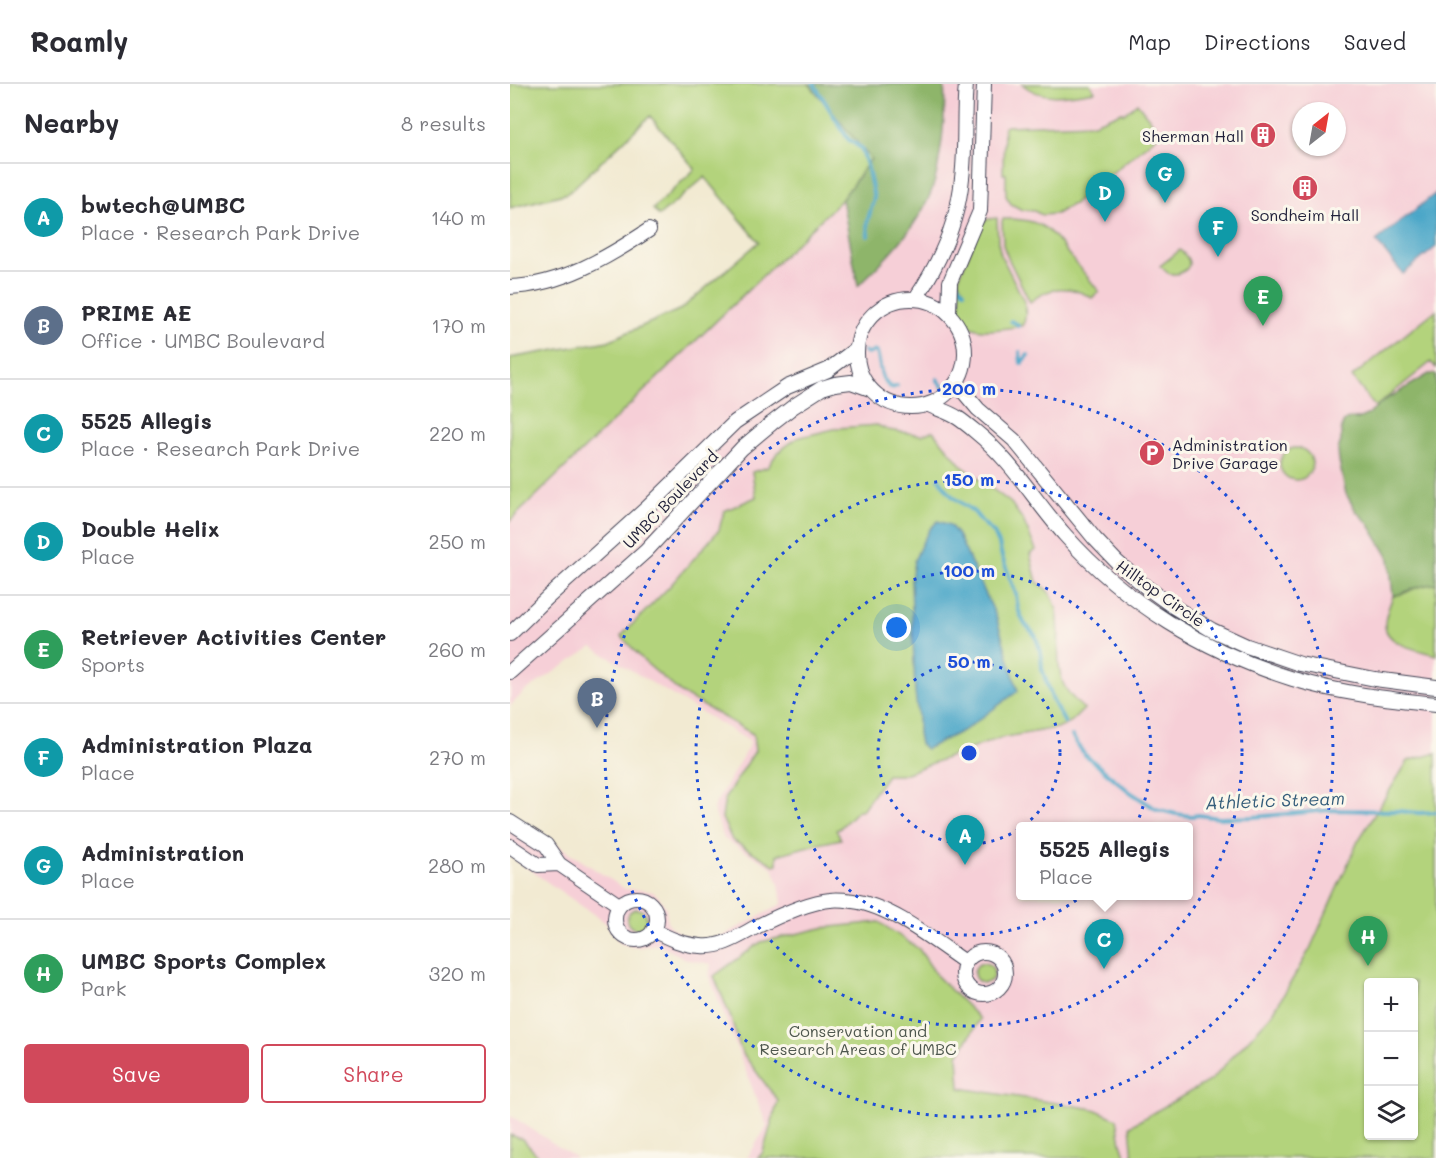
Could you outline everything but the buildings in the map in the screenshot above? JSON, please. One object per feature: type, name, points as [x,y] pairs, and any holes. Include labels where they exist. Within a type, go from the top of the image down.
[{"type":"street","points":[[916,298],[938,261],[950,232],[957,206],[963,175],[966,84]]},
{"type":"street","points":[[949,313],[950,282],[980,211],[984,84]]},
{"type":"street","points":[[510,287],[543,282],[587,267],[616,252],[649,230]]},
{"type":"street","points":[[916,298],[934,303],[949,313],[961,330],[966,353],[957,384],[944,397],[929,405],[914,408],[896,406],[870,389],[861,375],[856,349],[860,334],[868,319],[887,304],[916,298]]},
{"type":"street","name":"UMBC Boulevard","points":[[510,634],[647,508],[735,422],[787,387],[828,370],[856,349]]},
{"type":"street","name":"UMBC Boulevard","points":[[510,672],[646,551],[742,448],[772,423],[822,388],[851,382],[870,389]]},
{"type":"street","name":"Hilltop Circle","points":[[957,384],[978,409],[1014,440],[1095,539],[1124,568],[1174,607],[1212,630],[1248,646],[1300,664],[1375,679],[1436,687]]},
{"type":"street","name":"Hilltop Circle","points":[[929,405],[958,418],[989,442],[1011,466],[1065,535],[1108,578],[1139,602],[1204,643],[1242,661],[1294,679],[1371,696],[1436,704]]},
{"type":"street","points":[[510,822],[546,845],[559,864],[619,905]]},
{"type":"street","points":[[510,846],[538,865],[559,864]]},
{"type":"street","points":[[631,898],[645,900],[651,904],[656,917],[653,930],[642,939],[629,939],[623,936],[615,925],[619,905],[631,898]]},
{"type":"street","points":[[653,930],[686,944],[704,947],[728,942],[812,904],[831,900],[854,901],[873,906],[906,922],[965,962]]},
{"type":"shaded area","points":[[810,84],[1436,84],[1436,1158],[747,1158],[767,1126],[709,976],[711,964],[688,960],[657,944],[633,947],[620,943],[606,923],[510,856],[510,814],[625,889],[653,892],[666,908],[667,921],[672,929],[700,939],[714,938],[782,904],[779,884],[773,868],[724,839],[713,808],[751,742],[592,647],[524,692],[510,706],[510,521],[842,199]]},
{"type":"shaded area","points":[[510,1115],[576,1158],[510,1158]]},
{"type":"green space","points":[[510,84],[810,84],[872,159],[842,199],[510,521],[510,358],[608,341],[681,309],[759,242],[705,177],[659,216],[653,209],[695,169],[650,116],[568,193],[510,208]]},
{"type":"green space","points":[[809,84],[944,84],[941,151],[935,181],[928,200],[904,237],[858,286],[842,199],[871,159]]},
{"type":"green space","points":[[1022,84],[1090,84],[1095,91],[1057,96],[1038,93]]},
{"type":"green space","points":[[1137,103],[1161,133],[1075,203],[1056,214],[1042,215],[1034,211],[1022,210],[1011,204],[1006,196],[1006,174],[1003,174],[1004,127],[1094,123],[1122,112],[1124,114]]},
{"type":"green space","points":[[997,218],[1001,255],[1024,301],[1026,311],[1024,323],[1022,326],[1017,324],[1016,327],[975,329],[968,326],[958,312],[955,291],[957,284],[963,288],[958,280],[982,222]]},
{"type":"green space","points":[[1003,219],[1026,220],[1049,231],[1099,291],[1092,298],[1075,290],[1052,290],[1030,302],[1003,245]]},
{"type":"green space","points":[[1180,250],[1188,259],[1187,269],[1174,274],[1168,273],[1160,266]]},
{"type":"green space","points":[[1436,310],[1436,368],[1431,362],[1375,407],[1352,377]]},
{"type":"green space","points":[[1429,374],[1436,374],[1436,584],[1393,596],[1389,558],[1368,523],[1356,511],[1346,494],[1338,450],[1341,431],[1346,420],[1358,419],[1369,414],[1385,400]]},
{"type":"green space","points":[[877,425],[888,430],[922,435],[933,431],[962,466],[1011,503],[1023,520],[1036,550],[1030,554],[1037,582],[1048,591],[1058,614],[1059,657],[1063,683],[1069,694],[1084,709],[1062,727],[1000,738],[901,775],[887,775],[862,810],[858,810],[836,830],[841,839],[777,855],[777,864],[774,865],[732,840],[722,818],[725,798],[755,751],[753,734],[681,693],[646,663],[621,636],[669,587],[719,530],[724,511],[756,497],[752,472],[768,467],[777,453],[797,438],[838,428]]},
{"type":"green space","points":[[1296,448],[1307,453],[1312,464],[1307,475],[1296,480],[1285,475],[1280,464],[1285,453]]},
{"type":"green space","points":[[1424,584],[1436,584],[1436,655],[1404,646],[1390,637],[1386,631],[1387,613],[1393,596]]},
{"type":"green space","points":[[1436,753],[1436,1158],[1133,1158],[1130,1126],[1211,1080],[1273,1013],[1310,949],[1358,841],[1408,761]]},
{"type":"green space","points":[[637,909],[644,912],[647,919],[644,926],[637,929],[630,926],[627,919],[630,912]]},
{"type":"green space","name":"Conservation and Research Areas of UMBC","points":[[879,922],[919,949],[937,976],[980,1019],[958,1055],[960,1088],[1094,1109],[1117,1119],[1126,1158],[758,1158],[763,1152],[778,1101],[741,1051],[714,976],[761,942],[822,928]]},
{"type":"green space","points":[[984,963],[991,966],[994,973],[991,980],[984,983],[977,980],[974,973],[977,966]]},
{"type":"green space","points":[[510,1135],[522,1139],[540,1158],[510,1158]]},
{"type":"water","points":[[1436,193],[1436,247],[1403,274],[1376,241]]},
{"type":"water","points":[[938,521],[950,525],[958,535],[996,616],[1018,691],[966,729],[926,749],[920,744],[918,733],[911,581],[914,561],[922,543]]},
{"type":"waterway","points":[[814,84],[848,139],[861,148],[874,198],[867,223],[868,236]]},
{"type":"waterway","points":[[957,283],[964,291]]},
{"type":"waterway","points":[[1011,321],[1018,326]]},
{"type":"waterway","points":[[864,351],[868,354],[877,352],[885,381],[892,388],[897,386]]},
{"type":"waterway","points":[[1020,352],[1021,363]]},
{"type":"waterway","points":[[1022,363],[1028,355]]},
{"type":"waterway","points":[[937,379],[943,387]]},
{"type":"waterway","points":[[939,479],[952,496],[974,512],[994,533],[1016,594],[1018,609],[1024,623],[1035,635],[1041,652],[1042,669],[1053,701],[1065,723]]},
{"type":"waterway","name":"Athletic Stream","points":[[1072,736],[1084,754],[1130,792],[1156,809],[1176,814],[1219,818],[1329,810],[1436,812]]},
{"type":"place","name":"Sherman Hall","points":[[1263,135]]},
{"type":"place","name":"Sondheim Hall","points":[[1305,188]]},
{"type":"place","name":"Administration","points":[[1165,203]]},
{"type":"place","name":"Double Helix","points":[[1105,222]]},
{"type":"place","name":"Administration Plaza","points":[[1218,257]]},
{"type":"place","name":"Retriever Activities Center","points":[[1263,326]]},
{"type":"place","name":"Administration Drive Garage","points":[[1152,453]]},
{"type":"place","name":"PRIME AE","points":[[597,728]]},
{"type":"place","name":"bwtech@UMBC","points":[[965,865]]},
{"type":"place","name":"UMBC Sports Complex","points":[[1368,966]]},
{"type":"place","name":"5525 Allegis","points":[[1104,969]]}]
